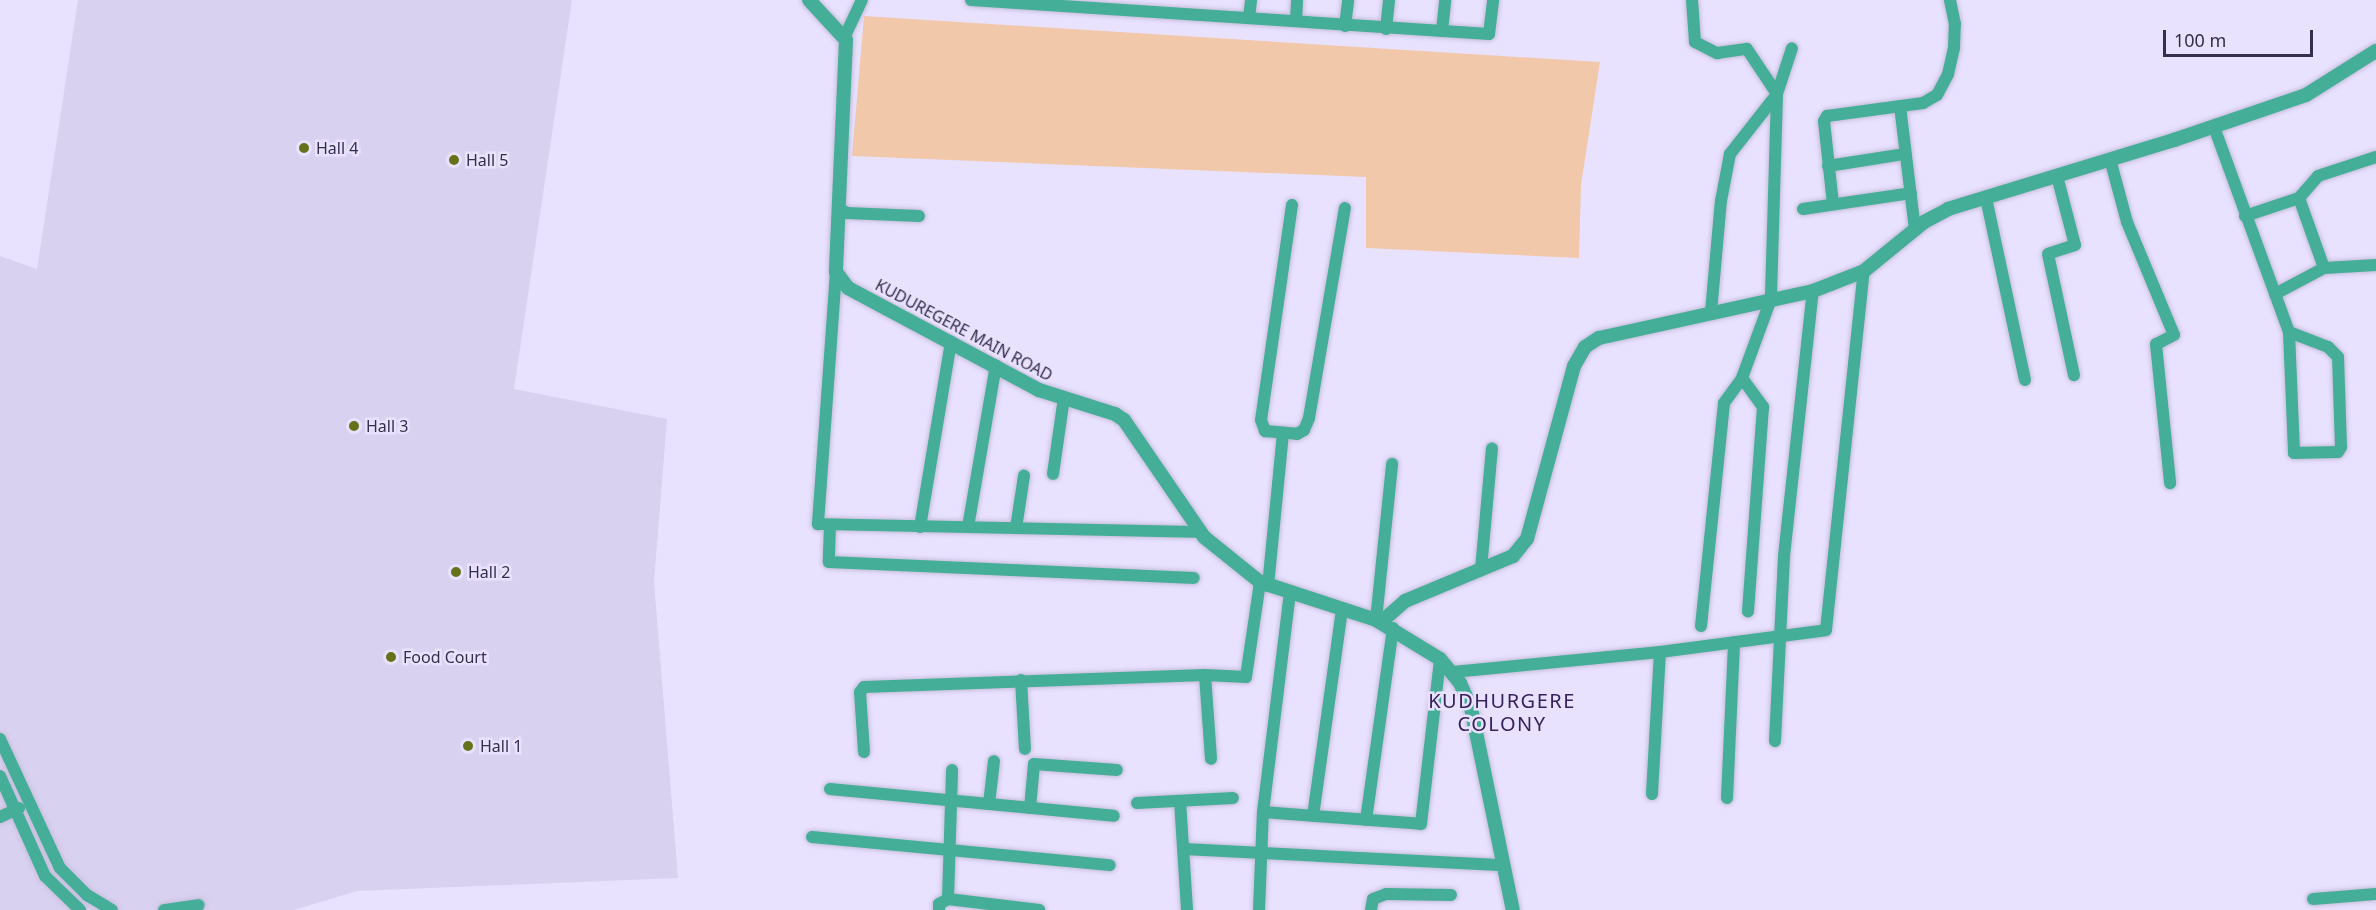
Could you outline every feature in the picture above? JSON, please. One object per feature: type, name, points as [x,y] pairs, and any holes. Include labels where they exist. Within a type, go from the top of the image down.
[{"type":"street","points":[[809,0],[844,38]]},
{"type":"street","points":[[862,0],[844,38],[836,272],[818,525],[1200,532]]},
{"type":"street","points":[[971,0],[1489,34],[1493,0]]},
{"type":"street","points":[[1202,14],[1203,0]]},
{"type":"street","points":[[1249,17],[1251,0]]},
{"type":"street","points":[[1296,21],[1297,0]]},
{"type":"street","points":[[1345,26],[1347,0]]},
{"type":"street","points":[[1386,29],[1389,0]]},
{"type":"street","points":[[1442,31],[1445,0]]},
{"type":"street","points":[[1692,0],[1695,42],[1717,53],[1747,49],[1776,94]]},
{"type":"street","points":[[1833,204],[1823,126],[1827,116],[1923,103],[1937,95],[1948,74],[1955,24],[1950,0]]},
{"type":"street","points":[[1701,626],[1724,403],[1742,378],[1772,299],[1776,94],[1792,48]]},
{"type":"street","points":[[1383,624],[1405,601],[1513,556],[1527,539],[1574,366],[1585,347],[1599,338],[1813,291],[1864,271],[1915,230],[1948,209],[2214,127],[2306,95],[2376,51]]},
{"type":"street","points":[[1711,312],[1721,201],[1730,154],[1776,94]]},
{"type":"street","points":[[1900,106],[1915,230]]},
{"type":"street","points":[[2214,127],[2289,332],[2294,453],[2338,452],[2341,447],[2338,357],[2328,347],[2289,332]]},
{"type":"street","points":[[1828,166],[1905,154]]},
{"type":"street","points":[[2245,216],[2299,198],[2318,176],[2376,157]]},
{"type":"street","points":[[2110,159],[2127,222],[2174,335],[2156,344],[2170,483]]},
{"type":"street","points":[[2057,176],[2075,245],[2048,254],[2074,375]]},
{"type":"street","points":[[1803,209],[1911,193]]},
{"type":"street","points":[[1986,198],[2025,380]]},
{"type":"street","points":[[2299,198],[2324,268]]},
{"type":"street","points":[[1292,205],[1261,420],[1265,431],[1297,434],[1310,418],[1345,208]]},
{"type":"street","points":[[839,208],[847,213],[919,216]]},
{"type":"street","points":[[2275,294],[2324,268],[2376,265]]},
{"type":"street","points":[[1453,672],[1660,652],[1826,630],[1864,271]]},
{"type":"street","name":"KUDUREGERE MAIN ROAD","points":[[836,272],[848,288],[1039,390],[1116,414],[1124,420],[1200,532],[1264,584],[1383,624],[1440,659],[1453,672],[1471,708],[1513,910]]},
{"type":"street","points":[[1775,741],[1779,636],[1813,291]]},
{"type":"street","points":[[920,526],[951,342]]},
{"type":"street","points":[[968,527],[996,365]]},
{"type":"street","points":[[1742,378],[1763,408],[1748,611]]},
{"type":"street","points":[[1053,474],[1064,398]]},
{"type":"street","points":[[864,752],[860,692],[864,687],[1021,680],[1155,680],[1205,675],[1246,677],[1264,584],[1283,433]]},
{"type":"street","points":[[1481,569],[1492,449]]},
{"type":"street","points":[[1366,820],[1383,624],[1392,464]]},
{"type":"street","points":[[1016,528],[1024,476]]},
{"type":"street","points":[[830,525],[829,562],[1194,578]]},
{"type":"street","points":[[1259,910],[1259,852],[1290,593]]},
{"type":"street","points":[[1313,816],[1342,609]]},
{"type":"street","points":[[1727,798],[1734,642]]},
{"type":"street","points":[[1652,794],[1660,652]]},
{"type":"street","points":[[1263,812],[1421,824],[1440,659]]},
{"type":"street","points":[[1205,675],[1211,759]]},
{"type":"street","points":[[1021,680],[1025,749]]},
{"type":"street","points":[[0,739],[60,868],[87,895],[112,910]]},
{"type":"street","points":[[989,804],[994,761]]},
{"type":"street","points":[[1030,808],[1035,764],[1117,770]]},
{"type":"street","points":[[948,899],[952,771]]},
{"type":"street","points":[[0,776],[45,876],[80,910]]},
{"type":"street","points":[[830,789],[1114,816]]},
{"type":"street","points":[[1137,803],[1233,798]]},
{"type":"street","points":[[1180,801],[1187,910]]},
{"type":"street","points":[[0,817],[29,805]]},
{"type":"street","points":[[812,837],[1110,865]]},
{"type":"street","points":[[1184,849],[1504,865]]},
{"type":"street","points":[[1371,910],[1373,899],[1386,894],[1451,895]]},
{"type":"street","points":[[2313,899],[2376,894]]},
{"type":"street","points":[[939,910],[939,903],[948,899],[1040,910]]},
{"type":"street","points":[[164,910],[199,905],[188,910]]},
{"type":"shaded area","points":[[78,0],[572,0],[514,389],[667,419],[654,582],[678,878],[357,891],[294,910],[0,910],[0,256],[37,269]]},
{"type":"shaded area","points":[[864,16],[1600,62],[1581,185],[1579,258],[1366,248],[1366,177],[852,156]]},
{"type":"place","name":"Hall 4","points":[[304,148]]},
{"type":"place","name":"Hall 5","points":[[454,160]]},
{"type":"place","name":"Hall 3","points":[[354,426]]},
{"type":"place","name":"Hall 2","points":[[456,572]]},
{"type":"place","name":"Food Court","points":[[391,657]]},
{"type":"place","name":"Hall 1","points":[[468,746]]},
{"type":"district","name":"KUDHURGERE COLONY","points":[[1502,712]]}]
